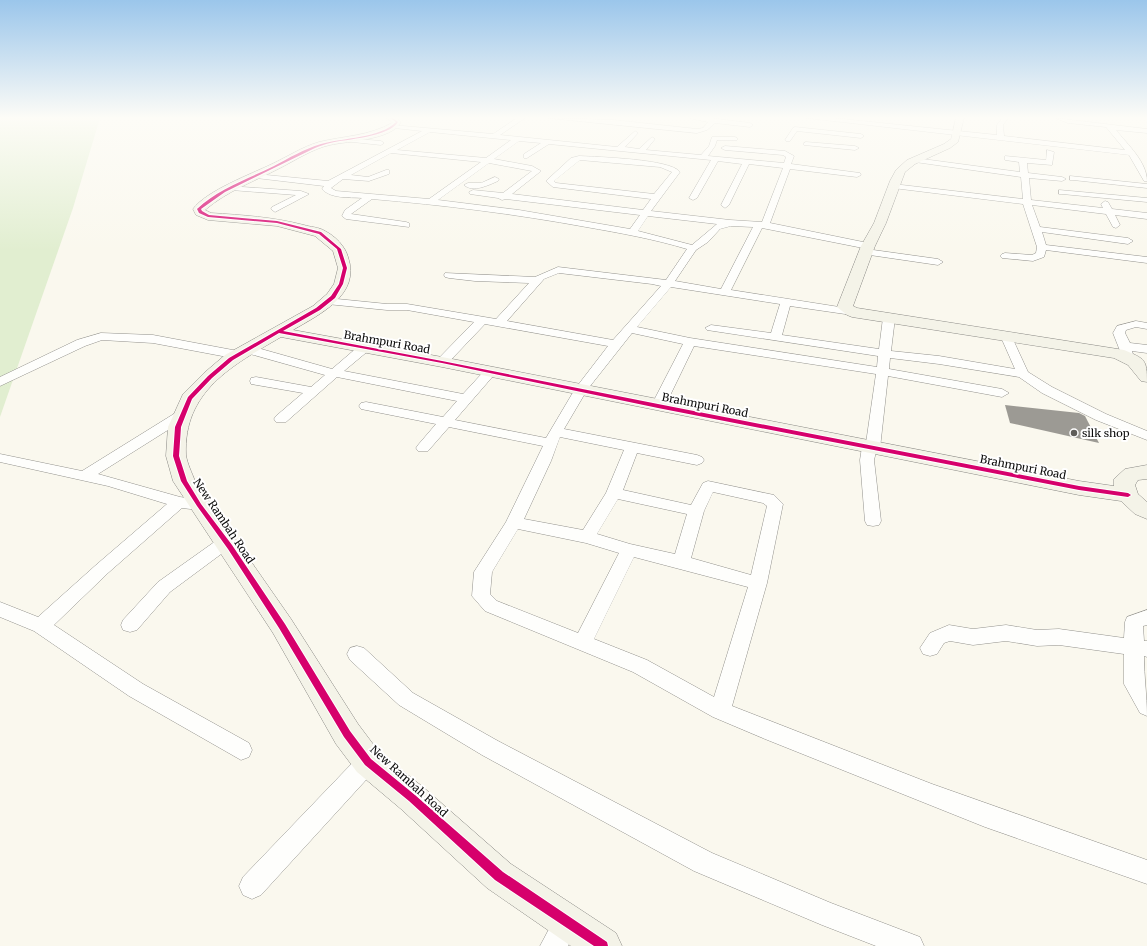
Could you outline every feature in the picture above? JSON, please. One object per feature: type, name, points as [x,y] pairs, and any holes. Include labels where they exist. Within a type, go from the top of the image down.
[{"type":"street","name":"New Rambah Road","points":[[285,162],[231,188],[206,202],[199,209],[200,212],[208,216],[270,221],[296,226],[320,233],[339,249],[345,268],[341,284],[333,297],[279,332],[243,352],[210,377],[190,398],[178,427],[176,456],[189,503],[226,542],[282,626],[347,734],[368,762],[412,798],[499,876],[603,946]]},
{"type":"street","points":[[275,209],[297,197],[328,186],[369,162]]},
{"type":"street","points":[[432,201],[485,162]]},
{"type":"street","points":[[493,210],[501,199],[507,196],[537,171],[529,167],[495,162]]},
{"type":"street","points":[[572,162],[550,181],[553,185],[656,197]]},
{"type":"street","points":[[628,162],[661,165],[674,169],[676,172],[656,197],[633,232]]},
{"type":"street","points":[[692,198],[714,162]]},
{"type":"street","points":[[725,205],[747,162]]},
{"type":"street","points":[[748,162],[857,175]]},
{"type":"street","points":[[724,292],[762,225],[787,162]]},
{"type":"street","points":[[852,312],[845,307],[846,302],[867,249],[880,223],[893,186],[901,170],[913,162]]},
{"type":"street","points":[[931,162],[1062,179]]},
{"type":"street","points":[[1005,256],[1041,256],[1042,247],[1027,202],[1023,162]]},
{"type":"street","points":[[1137,162],[1147,179]]},
{"type":"street","points":[[1085,168],[1090,180]]},
{"type":"street","points":[[342,177],[369,179],[386,172]]},
{"type":"street","points":[[256,176],[328,186],[334,193],[432,201],[553,218],[659,237],[693,248]]},
{"type":"street","points":[[1073,178],[1147,186]]},
{"type":"street","points":[[455,184],[482,185],[495,179]]},
{"type":"street","points":[[893,186],[1147,216]]},
{"type":"street","points":[[231,188],[301,194]]},
{"type":"street","points":[[473,192],[730,223],[762,225],[867,249],[938,262]]},
{"type":"street","points":[[1062,192],[1147,200]]},
{"type":"street","points":[[370,196],[348,212],[346,216],[406,225]]},
{"type":"street","points":[[1102,196],[1116,225]]},
{"type":"street","points":[[730,223],[717,227],[705,240],[693,248],[668,284],[616,344],[581,389],[553,437],[544,461],[514,523],[483,572],[481,596],[491,606],[640,666],[720,711],[859,768],[1003,823],[1147,872]]},
{"type":"street","points":[[1037,229],[1128,240]]},
{"type":"street","points":[[1042,247],[1147,260]]},
{"type":"street","points":[[498,323],[536,280],[548,272],[558,270],[724,292],[1006,335],[1118,354],[1147,349]]},
{"type":"street","points":[[449,275],[475,278],[536,280]]},
{"type":"street","points":[[327,301],[387,307],[407,307],[616,344]]},
{"type":"street","points":[[776,338],[786,302]]},
{"type":"street","points":[[873,521],[867,460],[871,447],[884,372],[884,353],[889,318]]},
{"type":"street","points":[[442,362],[483,320]]},
{"type":"street","points":[[1147,326],[1136,324],[1121,328],[1119,333],[1126,352],[1147,375]]},
{"type":"street","points":[[711,328],[939,360],[1024,374],[1047,390],[1101,417],[1147,436]]},
{"type":"street","points":[[630,329],[690,342],[884,372],[1002,393]]},
{"type":"street","name":"Brahmpuri Road","points":[[279,332],[581,389],[658,406],[1078,488],[1128,495]]},
{"type":"street","points":[[1006,335],[1024,374]]},
{"type":"street","points":[[0,382],[81,343],[101,336],[153,339],[243,352],[334,373],[466,399]]},
{"type":"street","points":[[658,406],[690,342]]},
{"type":"street","points":[[281,419],[364,348]]},
{"type":"street","points":[[423,448],[490,372]]},
{"type":"street","points":[[256,381],[313,391]]},
{"type":"street","points":[[366,406],[445,422],[632,448],[697,460]]},
{"type":"street","points":[[83,477],[182,415]]},
{"type":"street","points":[[587,537],[614,493],[632,448]]},
{"type":"street","points":[[0,458],[189,503]]},
{"type":"street","points":[[1147,472],[1132,474],[1125,479],[1124,487],[1128,495],[1147,512]]},
{"type":"street","points":[[681,562],[696,511],[708,486],[773,501],[775,504],[770,534],[758,583],[720,711]]},
{"type":"street","points":[[614,493],[696,511]]},
{"type":"street","points":[[41,626],[102,568],[189,503]]},
{"type":"street","points":[[514,523],[587,537],[629,550],[681,562],[758,583]]},
{"type":"street","points":[[130,625],[164,587],[188,568],[226,542]]},
{"type":"street","points":[[582,643],[629,550]]},
{"type":"street","points":[[0,609],[41,626],[136,690],[241,750]]},
{"type":"street","points":[[1147,617],[1134,622],[1141,648],[1134,684],[1147,707]]},
{"type":"street","points":[[930,648],[937,638],[949,633],[973,637],[1006,634],[1036,638],[1059,637],[1141,648]]},
{"type":"street","points":[[357,654],[406,700],[490,748],[703,862],[831,916],[911,946]]},
{"type":"street","points":[[252,886],[368,762]]},
{"type":"street","points":[[553,946],[566,921]]},
{"type":"green space","points":[[0,162],[87,162],[73,208],[0,417]]},
{"type":"building","name":"silk shop","points":[[1005,405],[1079,413],[1085,416],[1099,443],[1010,423]]},
{"type":"cycle path","points":[[283,162],[215,197],[199,209],[200,212],[208,216],[277,222],[320,233],[339,249],[345,268],[341,284],[333,297],[318,309],[231,359],[210,377],[190,398],[178,427],[176,456],[184,481],[282,626],[347,734],[368,762],[412,798],[499,876],[603,946]]},
{"type":"cycle path","points":[[279,332],[442,362],[658,406],[1079,488],[1128,495]]},
{"type":"place","name":"silk shop","points":[[1074,433]]}]
